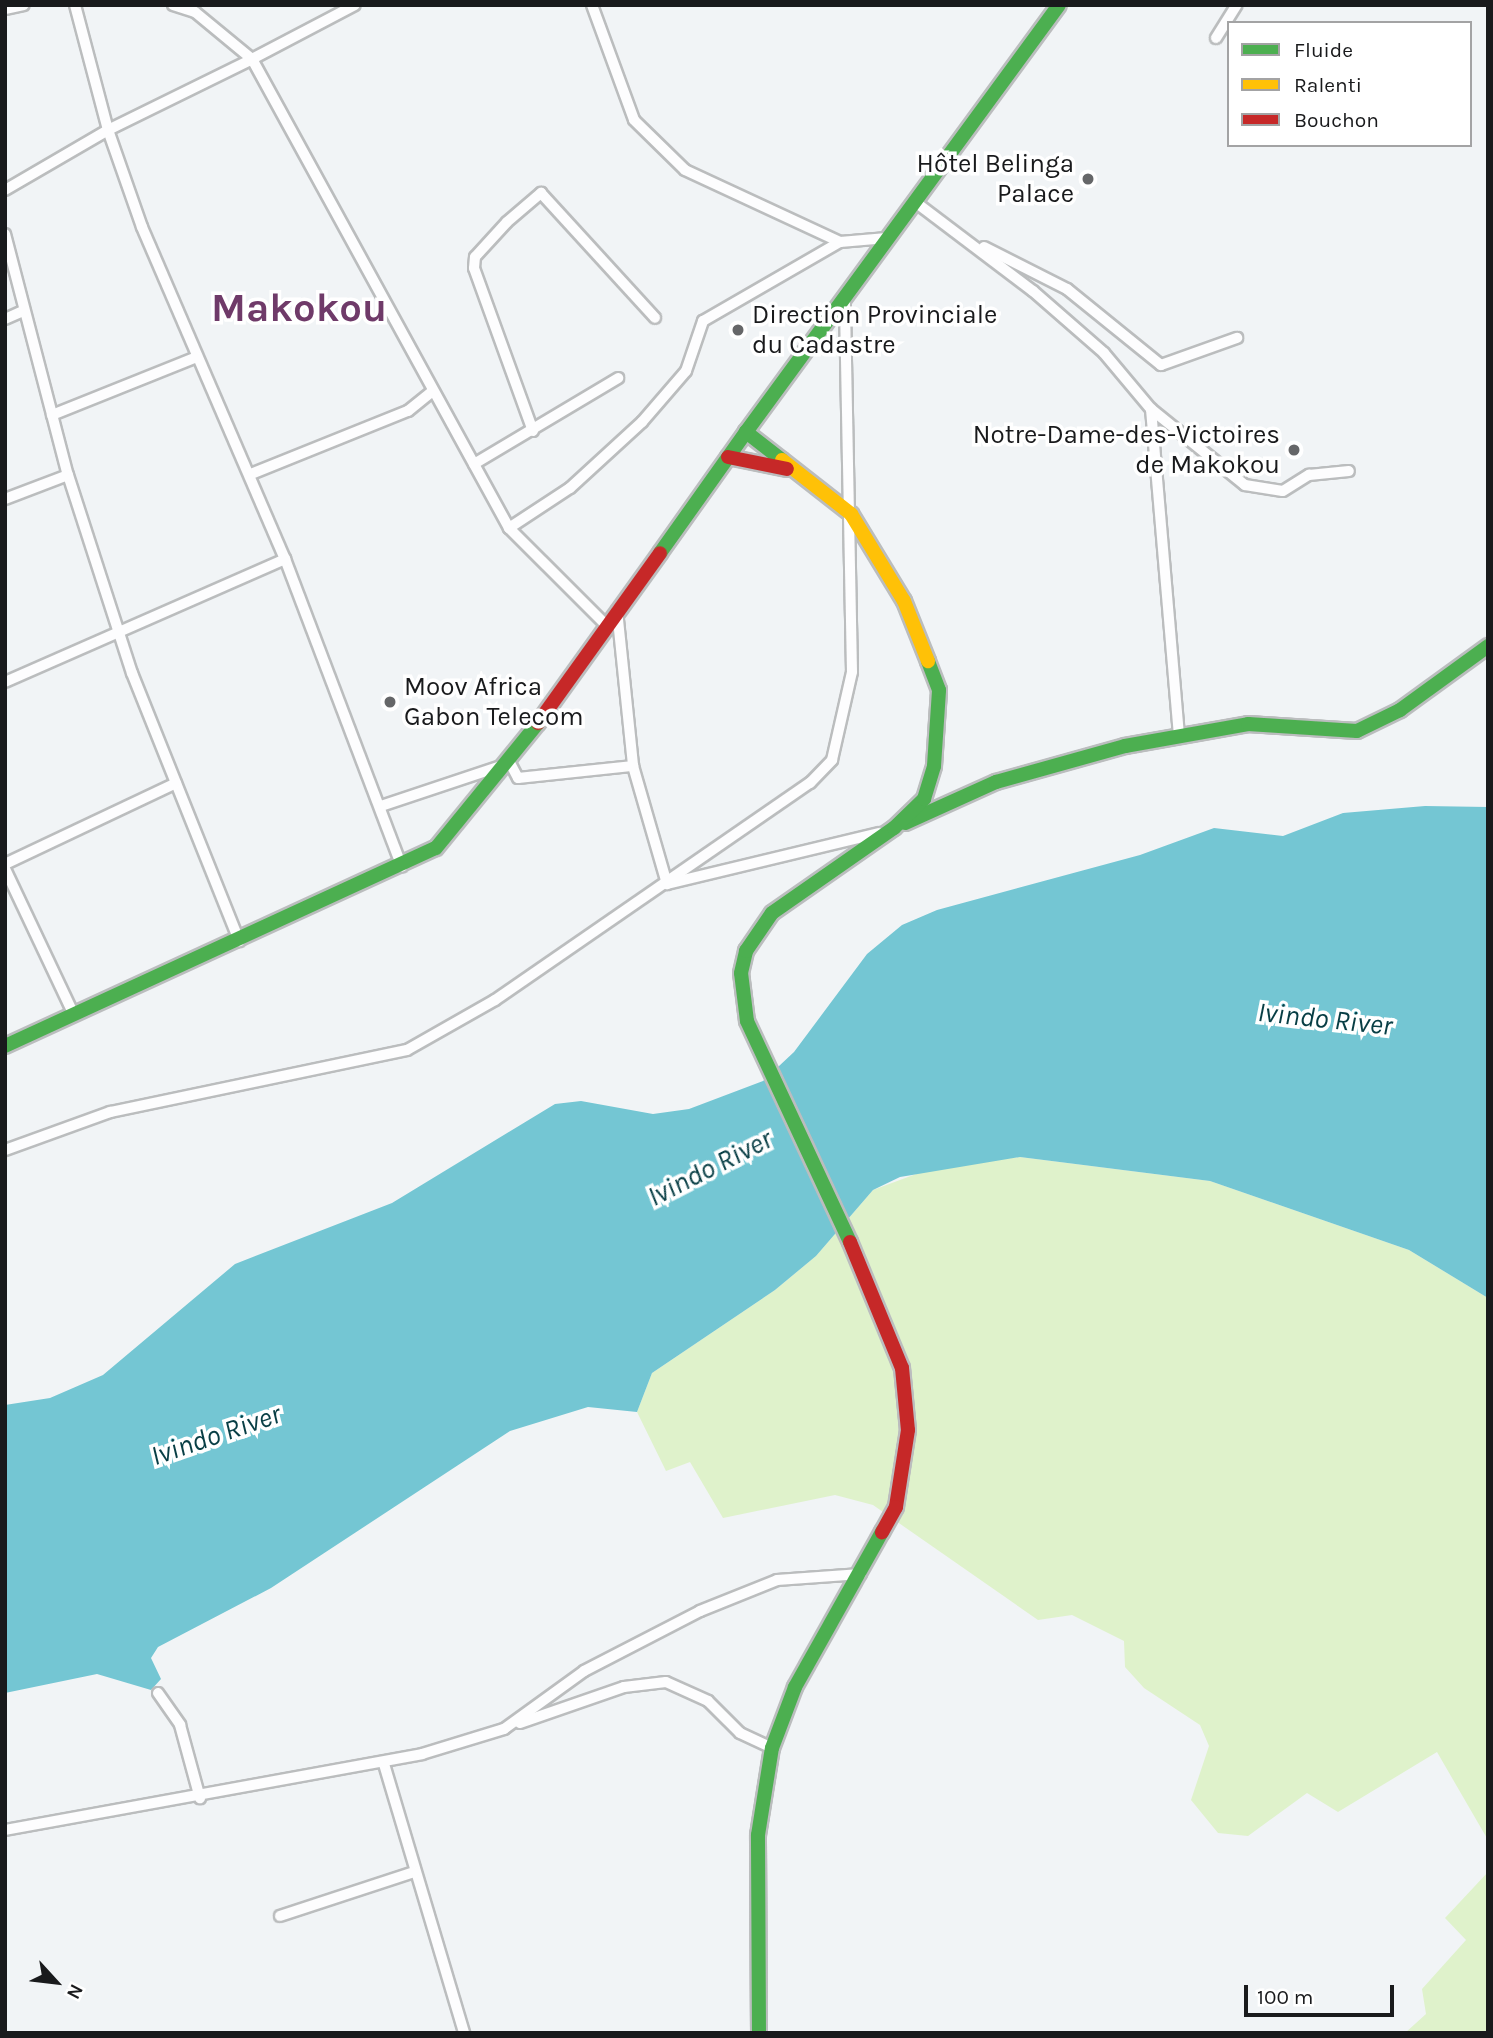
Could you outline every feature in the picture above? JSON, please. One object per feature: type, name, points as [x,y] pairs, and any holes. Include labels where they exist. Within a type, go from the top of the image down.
[{"type":"main road","points":[[5,1046],[402,867],[436,848],[510,763],[607,626],[617,607],[845,299],[914,201],[1002,92],[1059,5]]},
{"type":"main road","points":[[746,432],[787,469],[851,513],[904,601],[939,690],[934,766],[924,799],[894,828],[772,913],[746,951],[741,1001],[854,1242],[902,1368],[908,1430],[896,1507],[796,1687],[772,1748],[758,1835],[759,2033]]},
{"type":"main road","points":[[728,457],[787,469]]},
{"type":"main road","points":[[894,828],[996,782],[1180,735],[1248,724],[1357,731],[1400,710],[1488,646]]},
{"type":"street","points":[[5,9],[24,5]]},
{"type":"street","points":[[75,5],[108,130],[197,357],[251,474],[285,559],[402,867]]},
{"type":"street","points":[[173,5],[195,12],[252,59],[509,528],[607,626]]},
{"type":"street","points":[[5,190],[108,130],[355,5]]},
{"type":"street","points":[[592,5],[634,120],[666,153],[714,188],[840,242]]},
{"type":"street","points":[[1216,38],[1237,5]]},
{"type":"street","points":[[533,431],[474,268],[475,257],[507,222],[541,193],[655,318]]},
{"type":"street","points":[[914,201],[960,235],[1104,353],[1151,409],[1245,485],[1283,491],[1309,475],[1349,471]]},
{"type":"street","points":[[5,234],[68,475],[119,631],[239,941]]},
{"type":"street","points":[[960,235],[1067,289],[1161,365],[1237,338]]},
{"type":"street","points":[[509,528],[570,488],[642,422],[686,371],[704,321],[840,242],[887,238]]},
{"type":"street","points":[[5,1150],[110,1112],[407,1050],[495,1000],[667,884],[832,760],[852,672],[845,299]]},
{"type":"street","points":[[5,319],[23,311]]},
{"type":"street","points":[[51,415],[197,357]]},
{"type":"street","points":[[474,464],[618,378]]},
{"type":"street","points":[[251,474],[408,411],[433,391]]},
{"type":"street","points":[[1151,409],[1180,735]]},
{"type":"street","points":[[5,499],[68,475]]},
{"type":"street","points":[[5,682],[285,559]]},
{"type":"street","points":[[617,607],[632,766],[667,884]]},
{"type":"street","points":[[381,806],[510,763],[518,778],[632,766]]},
{"type":"street","points":[[5,864],[176,783]]},
{"type":"street","points":[[667,884],[894,828]]},
{"type":"street","points":[[5,869],[74,1015]]},
{"type":"street","points":[[504,1729],[584,1671],[700,1611],[777,1580],[861,1574]]},
{"type":"street","points":[[5,1830],[384,1764],[504,1729],[624,1687],[666,1682],[708,1701],[740,1734],[772,1748]]},
{"type":"street","points":[[158,1693],[180,1725],[200,1798]]},
{"type":"street","points":[[384,1764],[464,2033]]},
{"type":"street","points":[[280,1916],[414,1872]]},
{"type":"green space","points":[[1020,1157],[1210,1181],[1409,1250],[1488,1298],[1488,1840],[1437,1752],[1338,1812],[1307,1793],[1248,1836],[1218,1833],[1191,1800],[1209,1746],[1200,1725],[1144,1688],[1125,1667],[1124,1641],[1072,1615],[1038,1620],[873,1505],[835,1495],[723,1518],[690,1462],[666,1471],[637,1412],[652,1373],[775,1290],[816,1256],[873,1190],[935,1167]]},
{"type":"green space","points":[[1488,1872],[1488,2033],[1405,2033],[1426,2014],[1422,1989],[1466,1940],[1445,1918]]},
{"type":"water","name":"Ivindo River","points":[[1425,806],[1488,807],[1488,1298],[1409,1250],[1210,1181],[1020,1157],[900,1177],[873,1190],[816,1256],[775,1290],[652,1373],[637,1412],[588,1407],[510,1431],[271,1588],[158,1647],[151,1658],[161,1679],[151,1690],[97,1674],[5,1693],[5,1405],[50,1398],[103,1375],[235,1264],[392,1203],[555,1104],[581,1101],[653,1114],[689,1109],[763,1081],[794,1052],[867,954],[902,925],[937,910],[1140,855],[1214,828],[1283,836],[1343,813]]},
{"type":"traffic: fast","points":[[782,460],[746,432],[1059,5]]},
{"type":"traffic: fast","points":[[660,553],[746,432]]},
{"type":"traffic: fast","points":[[905,823],[996,782],[1125,746],[1248,724],[1357,731],[1400,710],[1488,646]]},
{"type":"traffic: fast","points":[[850,1242],[747,1021],[741,973],[746,951],[772,913],[894,828],[924,799],[934,766],[939,690],[928,661]]},
{"type":"traffic: fast","points":[[5,1046],[436,848],[538,723]]},
{"type":"traffic: fast","points":[[759,2033],[758,1835],[772,1748],[795,1687],[882,1532]]},
{"type":"traffic: slow","points":[[782,460],[851,514],[904,601],[928,661]]},
{"type":"traffic: jam","points":[[728,457],[787,469]]},
{"type":"traffic: jam","points":[[538,723],[660,553]]},
{"type":"traffic: jam","points":[[850,1242],[902,1368],[908,1430],[896,1507],[882,1532]]},
{"type":"place","name":"Hôtel Belinga Palace","points":[[1088,179]]},
{"type":"place","name":"Direction Provinciale du Cadastre","points":[[738,330]]},
{"type":"place","name":"Notre-Dame-des-Victoires de Makokou","points":[[1294,450]]},
{"type":"place","name":"Moov Africa Gabon Telecom","points":[[390,702]]},
{"type":"district","name":"Makokou","points":[[299,308]]}]
